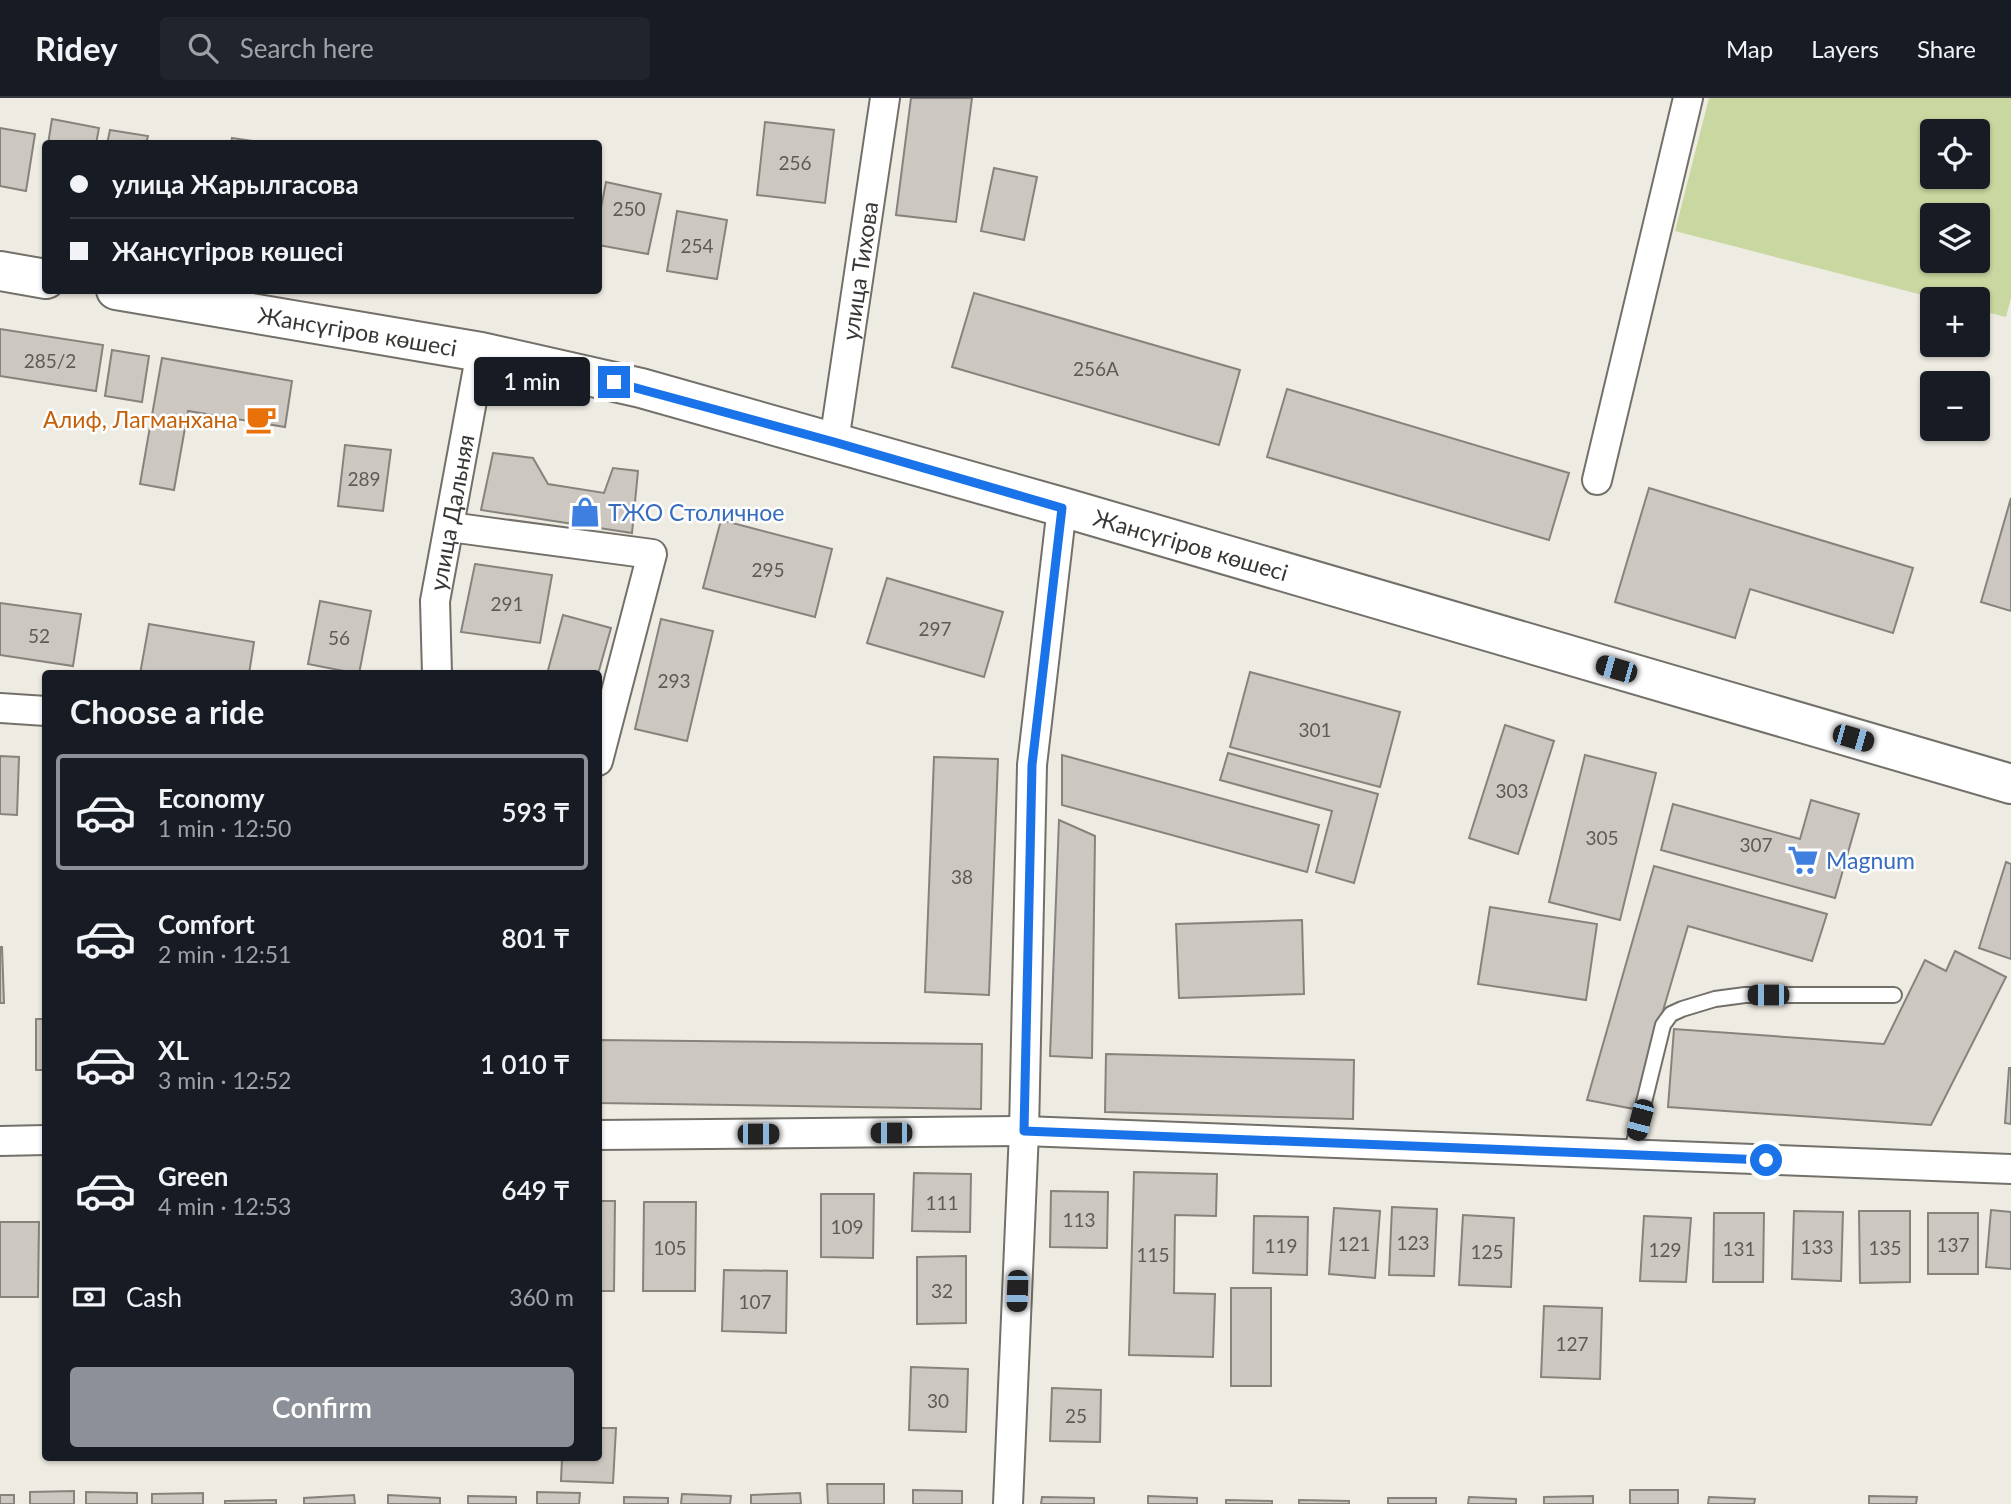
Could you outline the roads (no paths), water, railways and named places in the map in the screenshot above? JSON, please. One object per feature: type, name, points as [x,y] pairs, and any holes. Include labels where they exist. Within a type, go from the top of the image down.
[{"type":"main road","points":[[0,271],[42,278]]},
{"type":"main road","name":"Жансүгіров көшесі","points":[[140,294],[481,352],[641,388],[2011,784]]},
{"type":"street","name":"улица Тихова","points":[[834,442],[885,98]]},
{"type":"street","points":[[1597,480],[1688,98]]},
{"type":"street","name":"улица Дальняя","points":[[437,670],[435,601],[481,352]]},
{"type":"street","points":[[1008,1504],[1024,1131],[1032,765],[1062,508]]},
{"type":"street","points":[[450,527],[652,554],[602,746]]},
{"type":"street","points":[[0,708],[42,710]]},
{"type":"street","points":[[602,1135],[1024,1131],[2011,1169]]},
{"type":"street","points":[[0,1141],[42,1140]]},
{"type":"lane","points":[[1631,1155],[1663,1026],[1671,1014],[1715,999],[1745,995],[1894,995]]},
{"type":"place","name":"Алиф, Лагманхана","points":[[261,419]]},
{"type":"place","name":"ТЖО Столичное","points":[[585,512]]},
{"type":"place","name":"Magnum","points":[[1803,860]]}]
